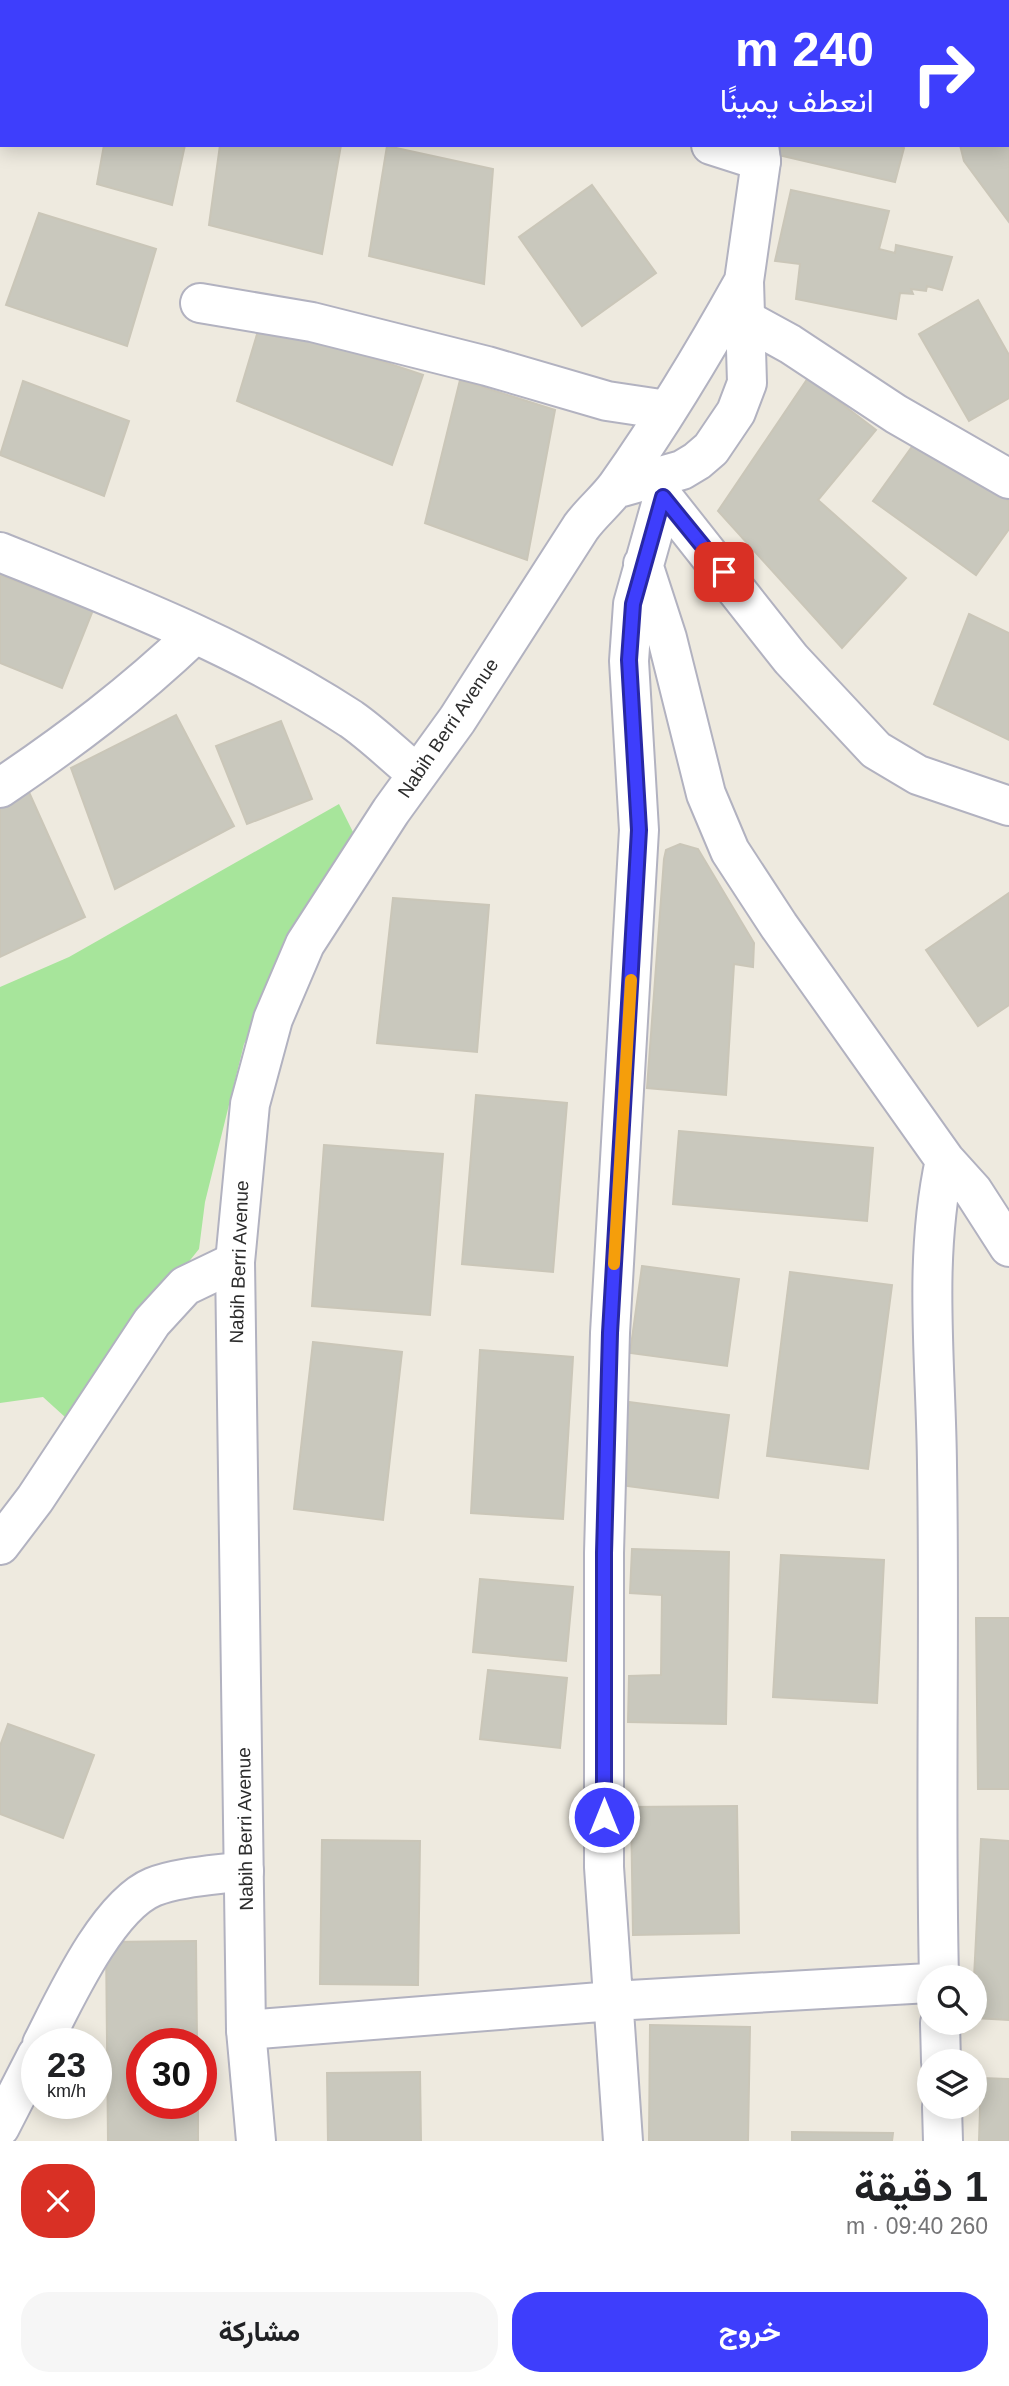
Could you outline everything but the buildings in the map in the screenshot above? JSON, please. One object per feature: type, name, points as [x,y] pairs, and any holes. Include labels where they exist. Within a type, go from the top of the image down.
[{"type":"street","points":[[723,147],[760,153]]},
{"type":"street","name":"Nabih Berri Avenue","points":[[615,489],[657,488],[711,449],[736,412],[747,383],[744,281],[760,153]]},
{"type":"street","name":"Nabih Berri Avenue","points":[[256,2141],[246,2030],[235,1262],[250,1104],[273,1019],[305,944],[417,774],[457,720],[581,527],[596,506],[615,489],[699,361],[744,281]]},
{"type":"street","points":[[200,303],[312,322],[487,366],[607,401],[667,410]]},
{"type":"street","points":[[746,320],[790,344],[896,414],[1009,479]]},
{"type":"street","points":[[623,2141],[604,1867],[604,1553],[610,1333],[639,830],[629,660],[633,604],[657,488]]},
{"type":"street","points":[[657,488],[791,659],[876,750],[918,775],[1009,806]]},
{"type":"street","points":[[0,552],[194,635],[274,674],[352,720],[417,774]]},
{"type":"street","points":[[643,564],[664,625],[706,794],[730,851],[779,926],[945,1160],[973,1191],[1009,1247]]},
{"type":"street","points":[[0,788],[62,746],[136,690],[194,635]]},
{"type":"street","points":[[939,1965],[937,1463],[931,1265],[937,1199],[945,1160]]},
{"type":"street","points":[[0,1545],[35,1499],[152,1322],[185,1286],[235,1262]]},
{"type":"street","points":[[50,2028],[76,1977],[126,1904],[153,1886],[244,1871]]},
{"type":"street","points":[[246,2030],[613,2001],[917,1984]]},
{"type":"street","points":[[0,2127],[21,2086]]},
{"type":"street","points":[[942,2119],[943,2141]]},
{"type":"green space","points":[[339,804],[354,834],[244,1044],[205,1202],[199,1249],[65,1417],[43,1397],[0,1403],[0,987],[69,957]]},
{"type":"slow traffic","points":[[614,1264],[631,980]]},
{"type":"route","points":[[604,1817],[604,1553],[610,1333],[639,830],[629,660],[633,604],[663,497],[724,572]]}]
